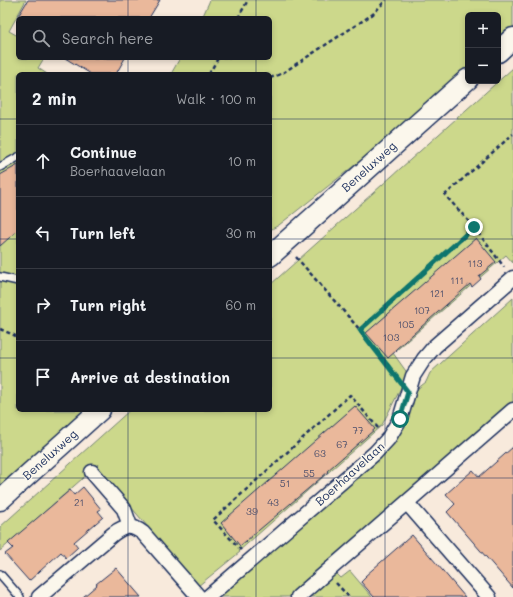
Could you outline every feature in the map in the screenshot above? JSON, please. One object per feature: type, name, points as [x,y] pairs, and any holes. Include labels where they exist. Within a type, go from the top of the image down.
[{"type":"main road","points":[[501,49],[513,38]]},
{"type":"main road","name":"Beneluxweg","points":[[272,254],[465,82]]},
{"type":"main road","name":"Beneluxweg","points":[[0,500],[98,412]]},
{"type":"street","name":"Boerhaavelaan","points":[[208,597],[251,561],[388,439],[400,419],[413,376],[424,359],[435,346],[513,279]]},
{"type":"street","points":[[298,597],[513,410]]},
{"type":"street","points":[[92,472],[124,509],[133,527],[143,533],[199,597]]},
{"type":"street","points":[[407,503],[489,597]]},
{"type":"street","points":[[39,597],[121,528],[133,527]]},
{"type":"lane","points":[[0,167],[16,158]]},
{"type":"lane","points":[[0,276],[16,280]]},
{"type":"lane","points":[[0,574],[20,597]]},
{"type":"path","points":[[239,16],[248,0]]},
{"type":"path","points":[[272,77],[281,74],[373,14],[386,0]]},
{"type":"path","points":[[210,72],[217,60]]},
{"type":"path","points":[[513,134],[445,195],[474,227],[513,279]]},
{"type":"path","points":[[360,330],[474,227]]},
{"type":"path","points":[[294,253],[360,330],[408,392]]},
{"type":"path","points":[[0,329],[16,335]]},
{"type":"path","points":[[251,561],[213,520],[350,395],[388,439]]},
{"type":"path","points":[[327,572],[349,597]]},
{"type":"green space","points":[[0,0],[26,0],[9,31],[16,35],[16,60],[43,60],[38,68],[44,72],[16,72],[16,412],[87,412],[0,490]]},
{"type":"green space","points":[[210,0],[513,0],[513,28],[501,38],[501,12],[465,12],[465,70],[365,157],[279,225],[272,229],[272,72],[172,72],[179,60],[272,60],[272,16],[203,16]]},
{"type":"green space","points":[[513,68],[513,263],[506,255],[393,353],[408,374],[382,425],[239,551],[240,552],[198,586],[97,467],[99,464],[0,551],[0,527],[128,412],[272,412],[272,283],[495,84],[501,84],[501,79]]},
{"type":"green space","points":[[513,298],[513,407],[335,572],[341,578],[350,571],[372,597],[218,597],[397,440],[417,389],[426,382],[430,373]]},
{"type":"building","points":[[28,0],[160,0],[150,16],[18,16]]},
{"type":"building","points":[[68,60],[124,60],[117,72],[88,72]]},
{"type":"building","points":[[16,166],[16,232],[0,246],[0,175]]},
{"type":"building","points":[[476,238],[496,262],[479,276],[481,279],[472,287],[470,284],[396,349],[397,350],[388,358],[366,333]]},
{"type":"building","points":[[355,406],[375,429],[327,471],[328,472],[240,546],[221,523]]},
{"type":"building","points":[[513,447],[513,588],[447,512],[455,504],[446,494],[473,470],[479,477]]},
{"type":"building","points":[[83,487],[101,509],[98,511],[103,517],[74,542],[78,547],[66,558],[61,552],[29,581],[5,554],[13,548],[8,543],[70,490],[74,495]]},
{"type":"building","points":[[412,535],[465,597],[374,597],[361,582],[366,577],[365,576]]},
{"type":"building","points":[[116,568],[141,597],[83,597],[97,585],[96,584]]},
{"type":"route","points":[[400,419],[408,392],[360,330],[474,227]]}]
